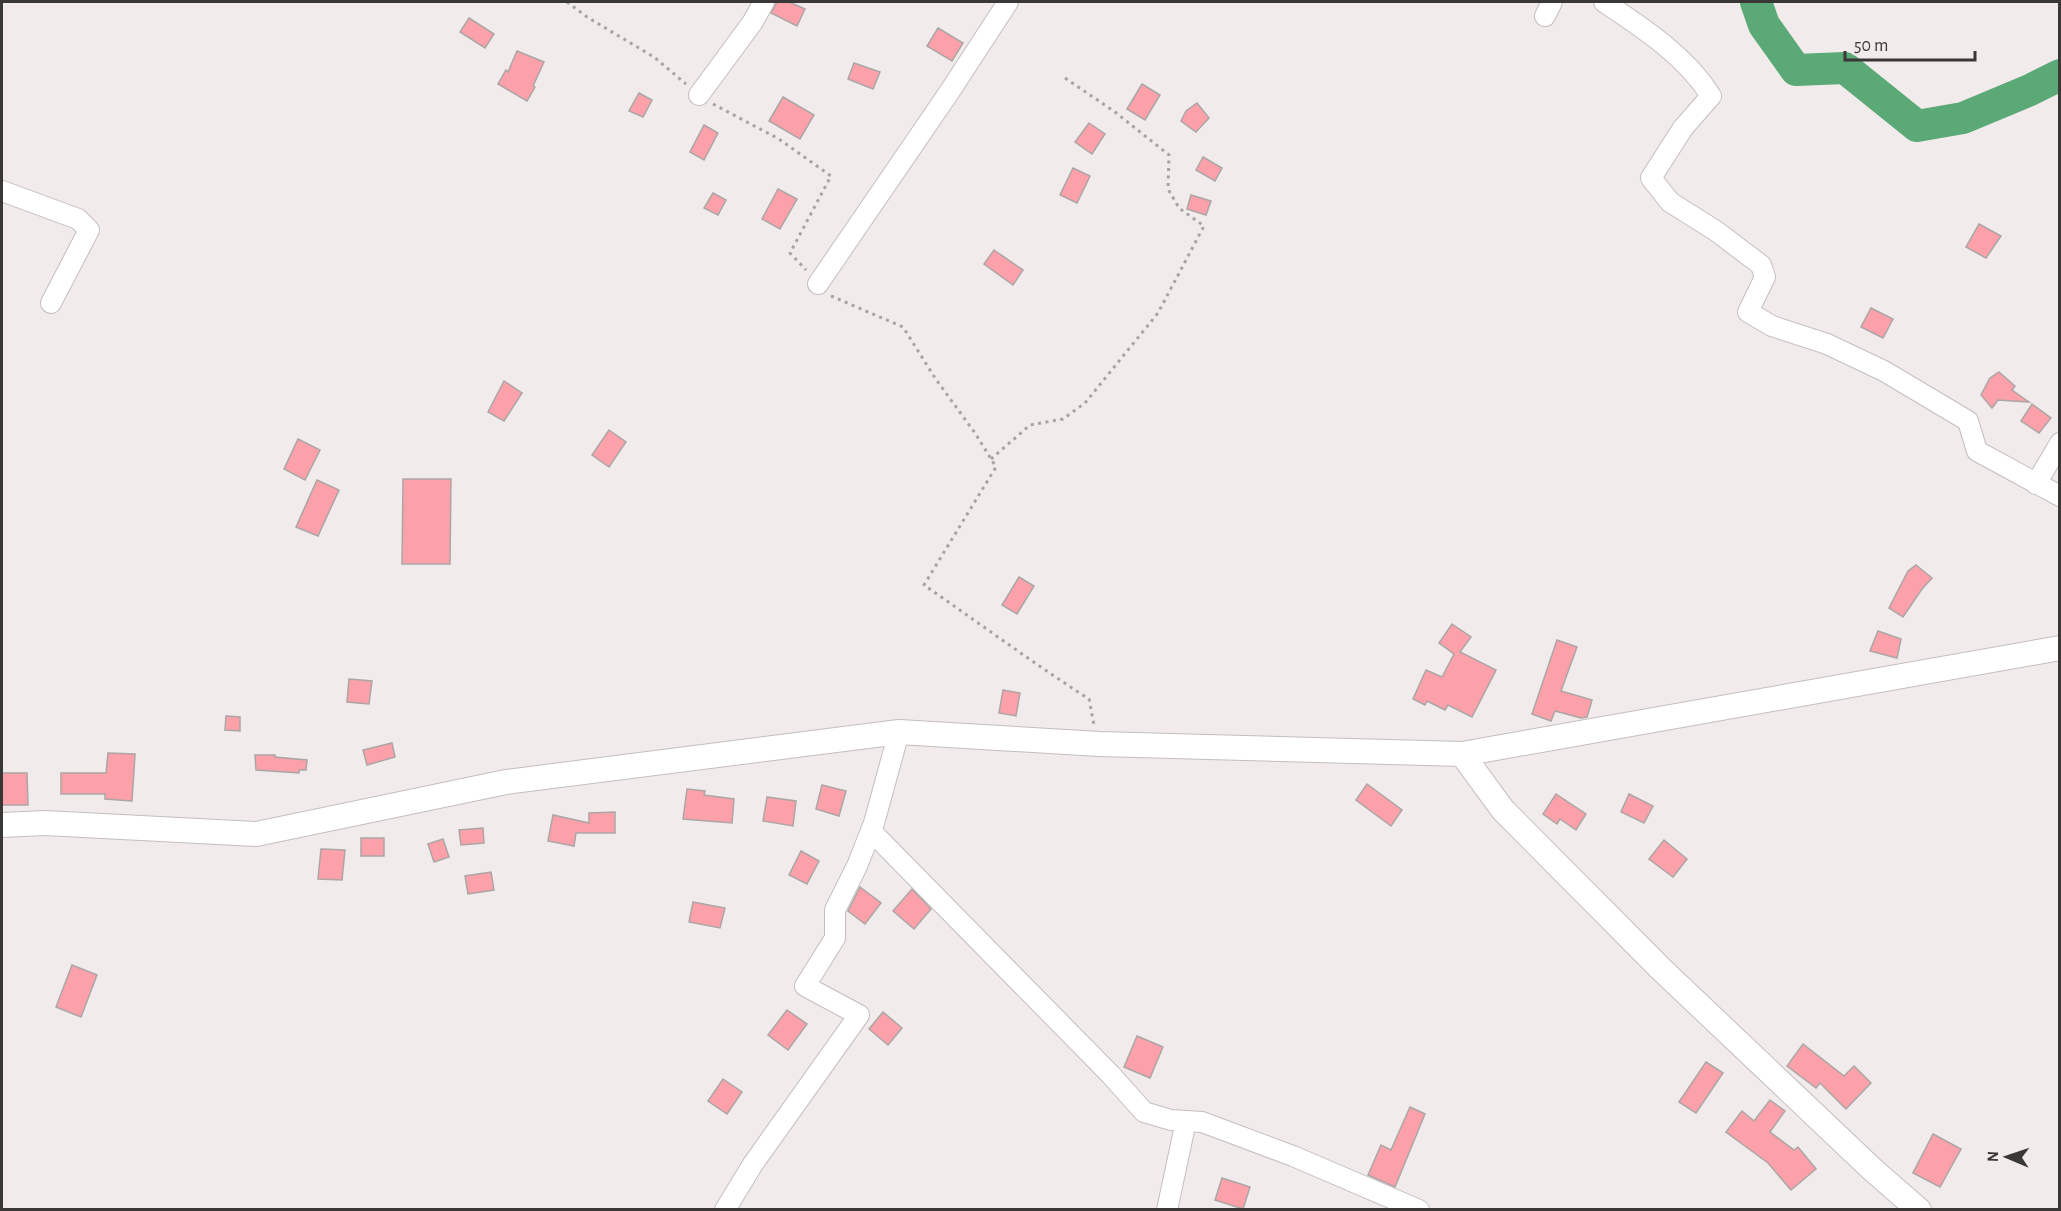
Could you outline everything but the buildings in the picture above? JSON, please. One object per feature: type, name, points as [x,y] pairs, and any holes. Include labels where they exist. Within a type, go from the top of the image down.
[{"type":"street","points":[[699,95],[752,23],[764,2]]},
{"type":"street","points":[[818,284],[1008,2]]},
{"type":"street","points":[[1604,2],[1664,45],[1702,82],[1711,96],[1683,128],[1651,178],[1670,202],[1716,231],[1761,266],[1765,277],[1748,312],[1772,326],[1827,344],[1884,371],[1968,421],[1977,451],[2060,496]]},
{"type":"street","points":[[2,191],[78,219],[89,230],[51,303]]},
{"type":"street","points":[[2036,484],[2060,443]]},
{"type":"street","points":[[2,825],[45,822],[256,834],[506,782],[899,732],[1099,744],[1462,754],[2060,648]]},
{"type":"street","points":[[725,1209],[753,1164],[860,1015],[805,986],[835,938],[835,910],[871,831],[899,732]]},
{"type":"street","points":[[1462,754],[1503,810],[1661,969],[1873,1170],[1919,1209]]},
{"type":"street","points":[[871,831],[1144,1112],[1171,1120],[1202,1122],[1293,1156],[1419,1209]]},
{"type":"street","points":[[1167,1209],[1186,1121]]},
{"type":"path","points":[[567,2],[587,17],[654,57],[706,100],[779,139],[831,176],[790,253],[827,294],[903,327],[996,467],[924,585],[992,631],[1031,662],[1089,699],[1099,744]]},
{"type":"path","points":[[991,459],[1030,425],[1062,419],[1085,403],[1158,313],[1204,225],[1179,208],[1168,189],[1169,155],[1115,112],[1065,78]]},
{"type":"waterway","points":[[1756,2],[1764,25],[1796,70],[1845,68],[1917,126],[1963,118],[2060,75]]}]
